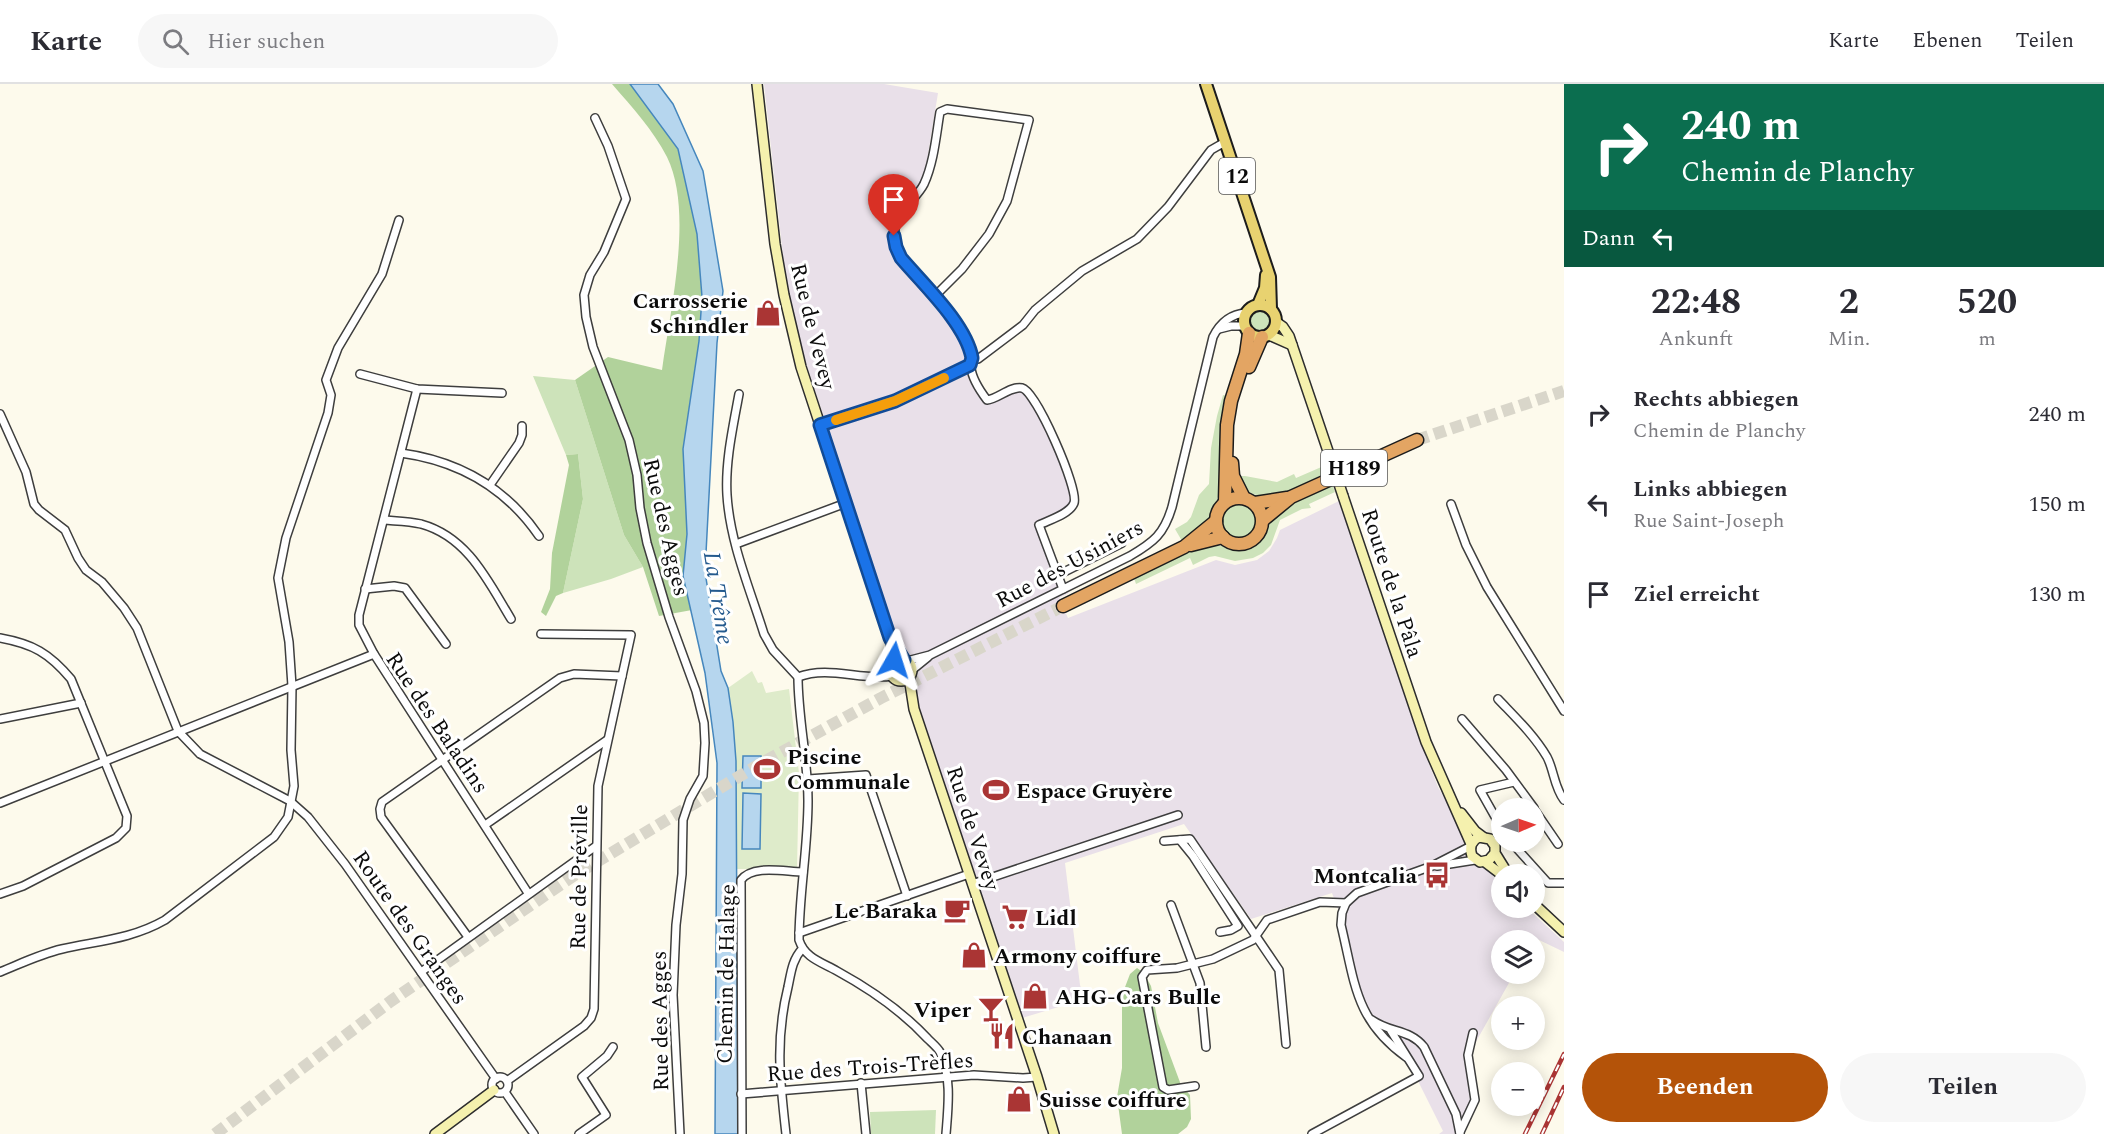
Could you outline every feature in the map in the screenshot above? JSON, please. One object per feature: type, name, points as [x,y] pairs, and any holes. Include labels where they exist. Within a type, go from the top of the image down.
[{"type":"highway","points":[[1247,330],[1246,354],[1231,400],[1227,424],[1225,502],[1216,521],[1218,531],[1234,543],[1247,543],[1259,533],[1263,520],[1261,512],[1249,500],[1233,472],[1233,428],[1241,390],[1253,356],[1265,336]]},
{"type":"highway","name":"H189","points":[[1263,520],[1291,497],[1417,440]]},
{"type":"highway","name":"H189","points":[[1249,500],[1291,497]]},
{"type":"highway","points":[[1225,502],[1235,498],[1249,500]]},
{"type":"highway","points":[[1184,547],[1216,521]]},
{"type":"highway","points":[[1064,606],[1184,547],[1223,537]]},
{"type":"main road","name":"Rue de Vevey","points":[[757,84],[775,244],[801,367],[890,638],[905,666],[914,709],[1054,1132]]},
{"type":"main road","name":"12","points":[[1206,84],[1272,284],[1271,309],[1276,322]]},
{"type":"main road","points":[[1258,305],[1265,285],[1267,268]]},
{"type":"main road","points":[[1271,309],[1265,305],[1251,307],[1246,313],[1247,330],[1292,345]]},
{"type":"main road","points":[[1265,336],[1274,329],[1276,322]]},
{"type":"main road","name":"Route de la Pâla","points":[[1276,322],[1286,330],[1292,345],[1425,742],[1471,845]]},
{"type":"main road","points":[[905,666],[896,678],[891,668],[905,666]]},
{"type":"main road","name":"Rue de Vevey","points":[[896,678],[914,709]]},
{"type":"main road","name":"Route de la Pâla","points":[[1449,797],[1475,831],[1486,837]]},
{"type":"main road","points":[[1491,841],[1486,837],[1475,839],[1471,845],[1471,853],[1491,868]]},
{"type":"main road","points":[[1480,861],[1491,859],[1495,852],[1502,864]]},
{"type":"main road","points":[[1545,914],[1564,932]]},
{"type":"main road","points":[[435,1134],[494,1090]]},
{"type":"street","points":[[935,296],[962,269],[989,234],[1007,201],[1029,120],[947,109],[940,112],[930,167],[924,184],[895,225],[896,247],[901,258],[935,296],[962,335],[987,400],[1023,388],[1039,409],[1065,467],[1075,498],[1073,506],[1039,525],[1063,589]]},
{"type":"street","name":"Rue des Agges","points":[[595,118],[626,199],[604,252],[590,275],[584,295],[586,316],[593,347],[629,440],[637,475],[640,508],[647,543],[669,617],[696,691],[704,723],[705,768],[685,810],[683,820],[682,874],[676,925],[673,995],[680,1134]]},
{"type":"street","points":[[820,425],[895,401],[978,359],[1023,325],[1035,310],[1082,271],[1137,239],[1168,207],[1211,150],[1225,142]]},
{"type":"street","points":[[0,972],[44,954],[104,942],[152,928],[274,837],[288,817],[294,786],[291,750],[292,686],[278,578],[286,538],[328,413],[331,395],[326,380],[338,348],[382,274],[399,220]]},
{"type":"street","points":[[1219,329],[1226,318],[1246,313]]},
{"type":"street","points":[[1219,329],[1231,326],[1247,330]]},
{"type":"street","name":"Rue des Usiniers","points":[[905,666],[1141,550],[1156,539],[1164,529],[1172,507],[1209,351],[1213,337],[1219,329]]},
{"type":"street","points":[[360,374],[417,389],[502,393]]},
{"type":"street","points":[[374,654],[359,625],[358,615],[417,389]]},
{"type":"street","points":[[739,394],[728,455],[727,494],[731,527],[764,634],[772,650],[798,677],[808,779],[799,933],[802,949],[808,956],[844,974],[893,1006],[940,1051],[947,1078],[946,1134]]},
{"type":"street","points":[[0,414],[26,472],[34,504],[65,530],[86,570],[102,582],[132,622],[152,662],[178,731]]},
{"type":"street","points":[[490,485],[519,443],[522,426]]},
{"type":"street","points":[[401,453],[434,458],[465,470],[490,485],[519,510],[539,536]]},
{"type":"street","points":[[736,544],[846,503]]},
{"type":"street","points":[[1451,504],[1466,545],[1487,587],[1564,711]]},
{"type":"street","points":[[384,519],[420,524],[442,532],[458,543],[477,564],[511,619]]},
{"type":"street","points":[[1058,575],[1122,543]]},
{"type":"street","points":[[365,590],[394,586],[405,588],[446,644]]},
{"type":"street","name":"Rue de Préville","points":[[507,1081],[584,1026],[591,1018],[594,1009],[598,786],[631,635],[541,634]]},
{"type":"street","points":[[0,638],[21,642],[38,649],[57,663],[71,679],[127,816],[126,828],[116,838],[23,886],[0,894]]},
{"type":"street","name":"Rue des Baladins","points":[[0,803],[374,654],[528,893]]},
{"type":"street","points":[[798,677],[810,672],[825,672],[896,678]]},
{"type":"street","points":[[468,937],[381,818],[382,802],[560,678],[574,674],[622,676]]},
{"type":"street","points":[[1498,699],[1535,739],[1548,759],[1554,782],[1564,800]]},
{"type":"street","points":[[0,719],[81,703]]},
{"type":"street","points":[[1462,719],[1506,770],[1526,798]]},
{"type":"street","name":"Route des Granges","points":[[178,731],[200,754],[290,801],[323,834],[496,1079]]},
{"type":"street","points":[[485,825],[607,740]]},
{"type":"street","points":[[808,779],[866,776],[908,896]]},
{"type":"street","points":[[1491,810],[1480,790],[1514,782]]},
{"type":"street","points":[[972,884],[1178,816]]},
{"type":"street","points":[[1545,825],[1558,844]]},
{"type":"street","points":[[1486,837],[1491,834]]},
{"type":"street","points":[[1164,841],[1190,839],[1238,926],[1220,932]]},
{"type":"street","points":[[1406,1057],[1392,1047],[1367,1017],[1358,996],[1341,925],[1342,913],[1346,903],[1357,893],[1432,866],[1471,845]]},
{"type":"street","points":[[421,972],[596,846]]},
{"type":"street","points":[[1520,852],[1548,883],[1564,883]]},
{"type":"street","points":[[1201,861],[1280,970],[1286,1044]]},
{"type":"street","points":[[1432,866],[1480,861]]},
{"type":"street","name":"Chemin de Halage","points":[[742,1134],[741,880],[745,874],[755,871],[803,872]]},
{"type":"street","points":[[799,933],[969,874]]},
{"type":"street","points":[[1195,1086],[1168,1090],[1163,1087],[1142,977],[1147,970],[1213,959],[1253,940],[1267,920],[1320,903],[1346,903]]},
{"type":"street","points":[[1171,904],[1200,983],[1206,1047]]},
{"type":"street","points":[[1234,921],[1242,915]]},
{"type":"street","points":[[786,1134],[778,1058],[780,1024],[795,958],[802,949]]},
{"type":"street","points":[[1367,1017],[1391,1031],[1408,1033],[1417,1038],[1424,1047],[1456,1114],[1460,1133]]},
{"type":"street","points":[[1312,1134],[1419,1076],[1391,1031]]},
{"type":"street","points":[[1460,1133],[1475,1100],[1468,1055],[1473,1033]]},
{"type":"street","points":[[579,1134],[606,1115],[582,1077],[607,1056],[612,1047]]},
{"type":"street","name":"Rue des Trois-Trèfles","points":[[741,1094],[974,1076],[1037,1077]]},
{"type":"street","points":[[502,1078],[507,1081],[508,1086],[505,1092],[499,1093],[494,1090],[492,1084],[496,1079],[502,1078]]},
{"type":"street","points":[[861,1083],[866,1134]]},
{"type":"street","points":[[505,1092],[534,1134]]},
{"type":"shaded area","points":[[764,84],[884,84],[938,93],[925,173],[917,188],[893,218],[889,232],[893,252],[895,259],[939,306],[952,325],[988,396],[991,397],[1011,388],[1029,390],[1077,494],[1073,513],[1044,528],[1069,593],[1059,598],[1068,618],[1216,560],[1235,565],[1257,560],[1269,551],[1280,530],[1339,501],[1420,741],[1438,787],[1491,873],[1491,918],[1538,918],[1564,942],[1564,952],[1545,943],[1545,930],[1491,930],[1491,984],[1508,984],[1502,996],[1491,996],[1491,1015],[1468,1056],[1476,1103],[1462,1134],[1439,1134],[1443,1131],[1406,1057],[1377,1027],[1358,997],[1341,917],[1332,893],[1251,919],[1184,824],[1065,863],[1080,985],[1085,999],[1022,1018],[804,357],[792,312],[784,265]]},
{"type":"green space","points":[[612,84],[630,84],[678,149],[697,234],[702,297],[699,341],[683,449],[687,534],[683,576],[692,610],[659,616],[643,567],[624,535],[575,380],[608,357],[662,370],[678,262],[679,205],[675,179],[667,157],[642,119]]},
{"type":"green space","points":[[1260,309],[1265,310],[1271,316],[1271,326],[1265,332],[1260,333],[1255,332],[1249,326],[1248,321],[1249,316],[1255,310]]},
{"type":"green space","points":[[533,376],[575,380],[624,535],[643,567],[563,593],[583,499],[578,454],[566,455]]},
{"type":"green space","points":[[1223,395],[1228,396],[1227,427],[1225,461],[1219,494],[1207,521],[1182,541],[1175,529],[1191,517],[1199,495],[1209,484],[1211,448]]},
{"type":"green space","points":[[578,454],[583,499],[563,593],[556,596],[546,616],[541,612],[550,589],[552,553],[569,465],[566,455]]},
{"type":"green space","points":[[1326,465],[1328,472],[1294,489],[1268,496],[1257,495],[1247,490],[1239,480],[1241,476],[1245,476],[1277,482],[1294,474],[1296,478]]},
{"type":"green space","points":[[1332,484],[1335,492],[1309,504],[1311,508],[1302,509],[1280,520],[1271,545],[1263,553],[1253,558],[1235,561],[1215,556],[1209,557],[1193,565],[1190,558],[1136,584],[1134,578],[1190,551],[1215,545],[1241,549],[1251,548],[1260,542],[1272,519],[1282,510]]},
{"type":"green space","points":[[1240,503],[1253,508],[1258,521],[1253,534],[1240,539],[1227,534],[1222,521],[1227,508]]},
{"type":"green space","name":"Piscine Communale","points":[[752,671],[758,683],[762,682],[766,693],[789,689],[799,773],[797,869],[736,869],[736,801],[728,688]]},
{"type":"green space","points":[[1137,968],[1144,973],[1151,986],[1158,1023],[1181,1085],[1190,1095],[1191,1119],[1187,1127],[1178,1134],[1122,1134],[1117,1097],[1122,1068],[1122,995],[1130,974]]},
{"type":"green space","points":[[936,1110],[935,1134],[871,1134],[870,1112]]},
{"type":"water","points":[[630,84],[658,84],[673,104],[703,171],[723,291],[717,343],[705,572],[721,671],[728,688],[736,761],[738,1134],[715,1134],[717,763],[705,673],[683,576],[687,534],[683,449],[699,341],[702,297],[697,234],[678,149]]},
{"type":"water","points":[[743,756],[761,756],[761,788],[742,788]]},
{"type":"water","points":[[743,793],[761,794],[760,849],[742,849]]},
{"type":"tunnel","points":[[1417,440],[1564,391]]},
{"type":"tunnel","points":[[215,1134],[391,1001],[573,876],[760,764],[881,698],[1063,606]]},
{"type":"railway","points":[[1525,1134],[1564,1054]]},
{"type":"railway","points":[[1542,1134],[1564,1087]]},
{"type":"slow traffic","points":[[836,420],[895,401],[944,378]]},
{"type":"place","name":"Carrosserie Schindler","points":[[768,313]]},
{"type":"place","name":"Piscine Communale","points":[[767,769]]},
{"type":"place","name":"Espace Gruyère","points":[[996,790]]},
{"type":"place","name":"Montcalia","points":[[1437,875]]},
{"type":"place","name":"Le Baraka","points":[[957,910]]},
{"type":"place","name":"Lidl","points":[[1015,917]]},
{"type":"place","name":"Armony coiffure","points":[[974,955]]},
{"type":"place","name":"AHG-Cars Bulle","points":[[1035,996]]},
{"type":"place","name":"Viper","points":[[991,1009]]},
{"type":"place","name":"Chanaan","points":[[1002,1036]]},
{"type":"place","name":"Suisse coiffure","points":[[1019,1099]]},
{"type":"route","points":[[894,236],[901,258],[951,317],[972,354],[972,358],[970,365],[927,387],[895,401],[820,425],[890,638],[904,660],[894,663],[894,660]]},
{"type":"water label","name":"La Trême","points":[[719,598]]}]
